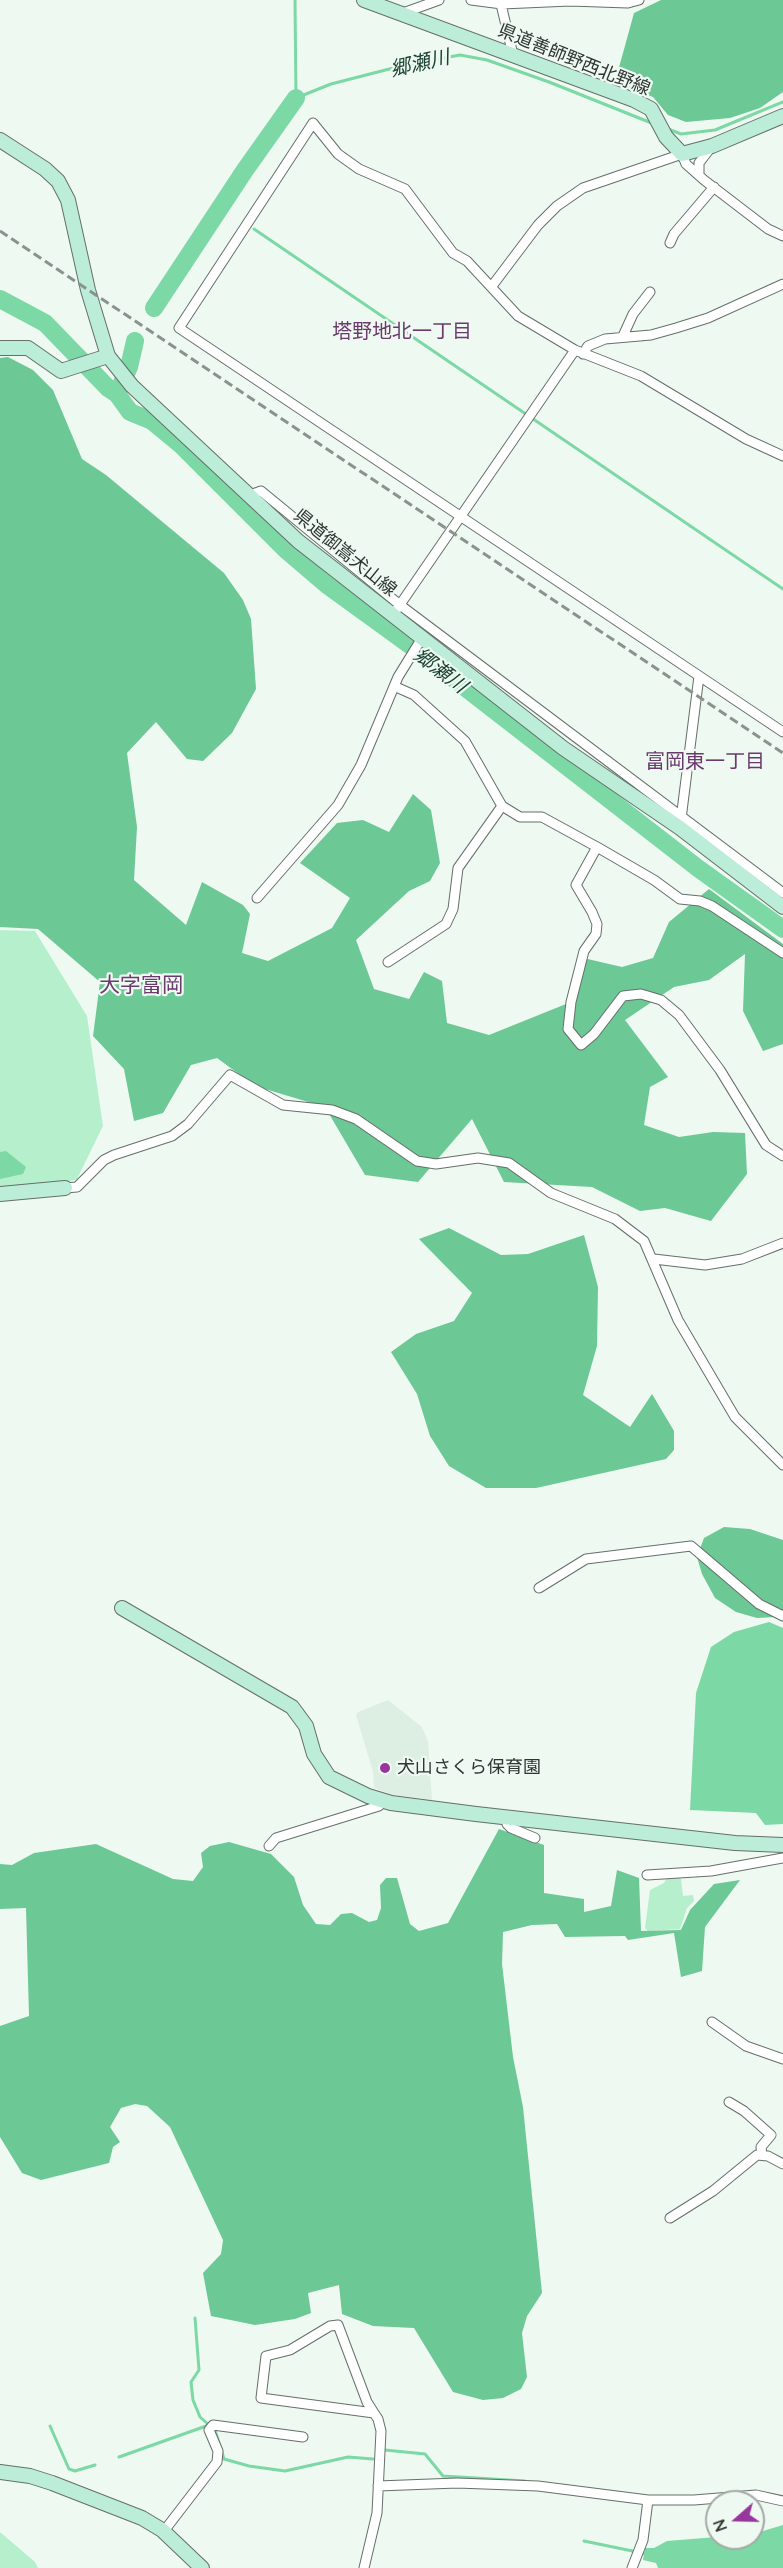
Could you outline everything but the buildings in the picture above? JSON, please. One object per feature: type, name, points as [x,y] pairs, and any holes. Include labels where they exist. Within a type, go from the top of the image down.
[{"type":"main road","name":"県道善師野西北野線","points":[[364,0],[634,100],[651,109],[666,137],[682,154]]},
{"type":"main road","points":[[682,154],[712,146],[783,116]]},
{"type":"main road","name":"県道御嵩犬山線","points":[[0,140],[45,169],[58,181],[68,200],[88,290],[110,360],[132,386],[298,541],[396,610],[420,641],[563,748],[681,821],[783,907]]},
{"type":"main road","points":[[0,348],[27,348],[61,372],[93,361],[110,360]]},
{"type":"main road","points":[[0,1194],[65,1188]]},
{"type":"main road","points":[[122,1608],[292,1707],[306,1726],[314,1754],[329,1777],[347,1787],[381,1800],[735,1843],[783,1845]]},
{"type":"main road","points":[[0,2472],[30,2476],[142,2518],[164,2531],[202,2568]]},
{"type":"street","points":[[397,11],[439,0]]},
{"type":"street","points":[[471,0],[628,3],[639,0]]},
{"type":"street","points":[[501,2],[513,54]]},
{"type":"street","points":[[783,456],[711,419],[641,376],[579,352],[518,316],[467,261],[453,253],[430,226],[420,206],[405,189],[359,170],[338,154],[314,123],[179,328],[783,732]]},
{"type":"street","points":[[699,173],[699,163],[712,146]]},
{"type":"street","points":[[492,286],[538,225],[574,194],[583,188],[682,154],[686,164],[714,187],[768,229],[783,236]]},
{"type":"street","points":[[670,243],[674,234],[714,187]]},
{"type":"street","points":[[783,284],[697,321],[651,335],[605,339],[579,352],[525,420],[396,610],[681,821],[783,893]]},
{"type":"street","points":[[623,336],[633,314],[650,292]]},
{"type":"street","points":[[256,898],[339,805],[361,765],[408,658],[420,641]]},
{"type":"street","points":[[681,821],[699,676]]},
{"type":"street","points":[[396,687],[414,695],[465,741],[502,806],[520,817],[542,818],[654,880],[680,899],[700,901],[712,906],[783,953]]},
{"type":"street","points":[[388,962],[446,924],[453,909],[458,868],[502,806]]},
{"type":"street","points":[[597,847],[576,885],[597,924],[596,934],[584,951],[568,1029],[581,1045],[594,1034],[623,996],[641,994],[661,1000],[679,1016],[720,1070],[766,1145],[783,1156]]},
{"type":"street","points":[[65,1188],[77,1187],[104,1160],[114,1155],[172,1136],[188,1124],[230,1076],[283,1105],[332,1110],[356,1119],[417,1161],[436,1164],[478,1158],[509,1163],[551,1193],[615,1220],[644,1241],[654,1259],[678,1320],[735,1417],[783,1465]]},
{"type":"street","points":[[654,1259],[705,1265],[742,1259],[783,1243]]},
{"type":"street","points":[[539,1588],[586,1559],[691,1546],[759,1604],[783,1616]]},
{"type":"street","points":[[269,1846],[276,1838],[379,1806],[381,1800]]},
{"type":"street","points":[[507,1817],[507,1824],[511,1828],[535,1838]]},
{"type":"street","points":[[647,1875],[711,1871],[783,1858]]},
{"type":"street","points":[[712,2022],[746,2046],[783,2059]]},
{"type":"street","points":[[729,2102],[744,2110],[771,2135],[761,2147],[762,2155]]},
{"type":"street","points":[[670,2218],[713,2191],[757,2155],[783,2164]]},
{"type":"street","points":[[364,2568],[377,2513],[381,2440],[374,2414],[367,2402],[338,2325],[330,2325],[290,2350],[266,2356],[261,2398],[374,2414]]},
{"type":"street","points":[[164,2531],[218,2463],[218,2451],[209,2430],[213,2425],[303,2437]]},
{"type":"street","points":[[378,2486],[457,2483],[538,2486],[648,2500],[694,2500],[756,2495],[783,2501]]},
{"type":"street","points":[[632,2568],[643,2540],[648,2500]]},
{"type":"shaded area","points":[[661,0],[783,0],[783,92],[760,108],[730,118],[686,122],[668,115],[653,97],[615,82],[634,13]]},
{"type":"shaded area","points":[[8,357],[33,370],[53,390],[82,459],[106,475],[224,573],[243,600],[251,619],[256,689],[232,733],[203,761],[187,759],[156,722],[127,753],[137,827],[134,880],[186,925],[202,882],[243,905],[250,914],[242,953],[268,961],[332,928],[350,898],[300,863],[337,823],[363,820],[389,832],[413,794],[431,810],[440,863],[430,881],[409,891],[356,940],[374,989],[409,999],[424,972],[442,981],[447,1023],[489,1035],[566,1004],[579,957],[622,967],[653,958],[669,922],[709,889],[783,944],[783,1044],[763,1051],[743,1011],[745,954],[709,980],[674,987],[625,1020],[668,1077],[650,1087],[644,1125],[679,1137],[713,1132],[745,1133],[747,1174],[711,1221],[665,1208],[640,1211],[592,1187],[504,1182],[472,1119],[418,1182],[365,1175],[325,1107],[255,1086],[217,1058],[191,1065],[163,1113],[134,1121],[124,1069],[93,1036],[100,982],[38,929],[0,927],[0,358]]},
{"type":"shaded area","points":[[0,930],[35,931],[87,1016],[103,1126],[77,1179],[64,1183],[0,1188]]},
{"type":"shaded area","points":[[6,1151],[26,1167],[23,1174],[0,1179],[0,1152]]},
{"type":"shaded area","points":[[449,1228],[501,1255],[528,1254],[584,1235],[598,1287],[597,1346],[583,1395],[630,1427],[652,1394],[674,1431],[674,1450],[666,1459],[536,1488],[486,1488],[449,1466],[430,1436],[417,1394],[391,1352],[416,1334],[454,1321],[472,1293],[419,1239]]},
{"type":"shaded area","points":[[724,1527],[750,1529],[783,1540],[783,1612],[776,1617],[757,1618],[736,1612],[715,1598],[702,1574],[697,1557],[704,1538]]},
{"type":"shaded area","points":[[769,1622],[783,1628],[783,1824],[765,1825],[756,1813],[690,1810],[696,1693],[711,1647],[734,1632]]},
{"type":"shaded area","points":[[388,1700],[422,1727],[428,1741],[432,1800],[392,1795],[374,1788],[373,1772],[356,1715],[358,1712]]},
{"type":"shaded area","points":[[499,1829],[544,1845],[544,1893],[584,1899],[584,1912],[611,1906],[617,1870],[639,1878],[641,1931],[681,1930],[690,1910],[714,1884],[740,1880],[705,1927],[702,1971],[681,1977],[674,1933],[628,1940],[625,1936],[565,1937],[557,1924],[532,1925],[503,1932],[502,1964],[513,2057],[523,2107],[542,2293],[527,2316],[522,2333],[527,2377],[521,2389],[503,2398],[483,2400],[453,2392],[414,2328],[373,2326],[342,2314],[339,2285],[308,2293],[311,2313],[295,2319],[255,2325],[211,2316],[203,2273],[221,2254],[223,2240],[170,2127],[147,2106],[135,2104],[121,2108],[110,2127],[120,2142],[113,2147],[109,2163],[41,2180],[22,2173],[0,2137],[0,2026],[29,2016],[26,1908],[0,1909],[0,1864],[12,1865],[34,1853],[96,1844],[173,1879],[193,1881],[203,1867],[201,1853],[210,1846],[229,1842],[271,1854],[294,1877],[303,1905],[316,1924],[330,1925],[341,1914],[352,1913],[369,1922],[377,1920],[381,1908],[380,1885],[386,1878],[397,1878],[410,1924],[419,1931],[448,1923]]},
{"type":"shaded area","points":[[676,1876],[681,1879],[683,1896],[693,1895],[694,1901],[687,1908],[680,1929],[648,1931],[645,1928],[650,1890],[664,1883],[667,1877]]},
{"type":"shaded area","points":[[783,2525],[783,2568],[658,2568],[656,2563],[643,2560],[645,2548],[654,2548],[667,2541],[705,2538],[705,2550],[765,2550],[765,2530]]},
{"type":"shaded area","points":[[0,2532],[35,2562],[38,2568],[0,2568]]},
{"type":"waterway","name":"郷瀬川","points":[[295,0],[296,98],[331,84],[405,65],[460,55],[487,60],[549,82],[654,124]]},
{"type":"waterway","name":"郷瀬川","points":[[154,308],[245,170],[296,98]]},
{"type":"waterway","name":"郷瀬川","points":[[668,129],[681,134],[715,130],[783,102]]},
{"type":"waterway","points":[[254,229],[783,589]]},
{"type":"waterway","name":"郷瀬川","points":[[0,299],[45,323],[108,388],[117,394],[130,412],[152,421],[180,444],[286,550],[327,585],[418,651],[699,869],[783,929]]},
{"type":"waterway","name":"郷瀬川","points":[[118,392],[129,367],[135,341]]},
{"type":"waterway","points":[[119,2457],[209,2425],[200,2417],[193,2400],[191,2382],[199,2370],[195,2318]]},
{"type":"waterway","points":[[50,2426],[69,2469],[75,2471],[95,2465]]},
{"type":"waterway","points":[[215,2430],[219,2443]]},
{"type":"waterway","points":[[221,2449],[224,2459],[249,2466],[285,2471],[348,2457],[373,2459]]},
{"type":"waterway","points":[[385,2450],[425,2454],[443,2476],[525,2481]]},
{"type":"waterway","points":[[584,2541],[647,2554]]},
{"type":"railway","points":[[0,231],[783,753]]},
{"type":"place","name":"犬山さくら保育園","points":[[385,1768]]},
{"type":"district","name":"塔野地北一丁目","points":[[402,332]]},
{"type":"district","name":"富岡東一丁目","points":[[705,762]]},
{"type":"district","name":"大字富岡","points":[[141,986]]}]
